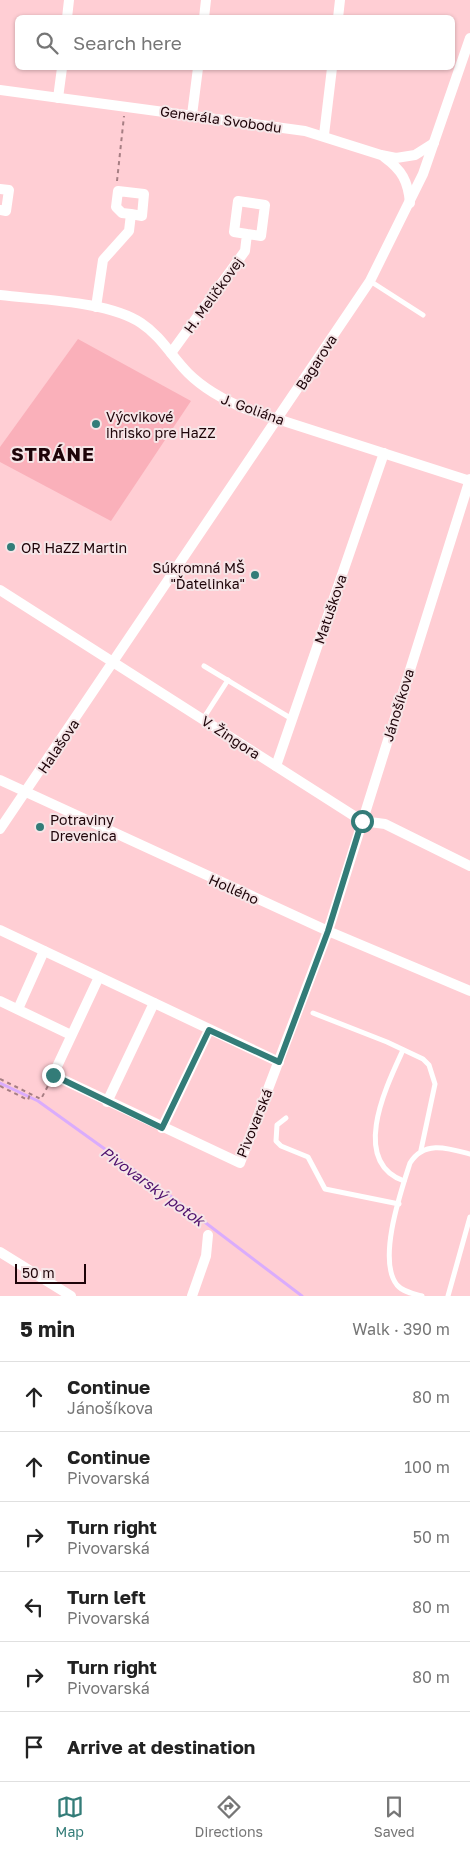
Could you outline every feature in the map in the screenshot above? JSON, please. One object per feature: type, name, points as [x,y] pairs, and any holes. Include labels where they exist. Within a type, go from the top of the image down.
[{"type":"street","points":[[68,15],[70,0]]},
{"type":"street","points":[[204,15],[206,0]]},
{"type":"street","points":[[338,15],[340,0]]},
{"type":"street","name":"Bagarova","points":[[114,662],[370,281],[410,204],[435,143],[470,38]]},
{"type":"street","points":[[58,98],[62,70]]},
{"type":"street","points":[[192,115],[198,70]]},
{"type":"street","points":[[324,136],[332,70]]},
{"type":"street","name":"Generála Svobodu","points":[[0,90],[285,127],[324,136],[381,155],[406,157],[426,150],[435,143]]},
{"type":"street","points":[[381,155],[400,171],[406,180],[410,204]]},
{"type":"street","points":[[0,189],[9,190],[6,211],[0,210]]},
{"type":"street","points":[[118,191],[144,194],[142,216],[131,214],[122,214],[116,208],[118,191]]},
{"type":"street","points":[[96,307],[103,260],[129,231],[131,214]]},
{"type":"street","name":"H. Meličkovej","points":[[171,353],[245,251],[247,234]]},
{"type":"street","name":"J. Goliána","points":[[0,295],[96,307],[124,314],[140,322],[156,335],[201,386],[220,398],[279,419],[470,480]]},
{"type":"street","name":"Matuškova","points":[[276,766],[384,453]]},
{"type":"street","name":"Jánošíkova","points":[[328,931],[470,480]]},
{"type":"street","name":"V. Žingora","points":[[0,590],[362,821],[385,824],[470,866]]},
{"type":"street","name":"Halašova","points":[[0,829],[114,662]]},
{"type":"street","name":"Hollého","points":[[0,780],[328,931],[470,990]]},
{"type":"street","points":[[0,930],[279,1062]]},
{"type":"street","name":"Pivovarská","points":[[53,1075],[162,1128],[240,1163],[328,931]]},
{"type":"street","points":[[18,1009],[44,951]]},
{"type":"street","points":[[53,1075],[100,977]]},
{"type":"street","points":[[0,1001],[71,1035]]},
{"type":"street","points":[[107,1102],[154,1003]]},
{"type":"street","points":[[162,1128],[209,1030]]},
{"type":"street","points":[[192,1296],[206,1256],[208,1236]]},
{"type":"street","points":[[0,1252],[71,1296]]},
{"type":"lane","points":[[370,281],[423,315]]},
{"type":"lane","points":[[204,666],[292,719]]},
{"type":"lane","points":[[203,719],[228,680]]},
{"type":"lane","points":[[313,1013],[346,1024],[423,1059],[435,1077],[434,1093],[421,1150],[410,1163],[404,1181],[390,1245],[392,1273],[402,1289],[422,1296]]},
{"type":"lane","points":[[403,1050],[383,1097],[375,1135],[380,1160],[391,1174],[404,1181]]},
{"type":"lane","points":[[286,1118],[277,1124],[276,1141],[281,1146],[308,1157],[325,1189],[399,1204]]},
{"type":"lane","points":[[421,1150],[436,1147],[470,1154]]},
{"type":"lane","points":[[448,1296],[470,1217]]},
{"type":"path","points":[[118,191],[116,186],[125,106]]},
{"type":"path","points":[[0,1079],[41,1099],[53,1075]]},
{"type":"path","points":[[0,1086],[28,1100],[30,1094]]},
{"type":"shaded area","name":"Výcvikové ihrisko pre HaZZ","points":[[78,339],[191,401],[111,521],[0,462],[0,447]]},
{"type":"waterway","name":"Pivovarský potok","points":[[0,1083],[38,1101],[173,1198],[302,1296]]},
{"type":"place","name":"Výcvikové ihrisko pre HaZZ","points":[[96,424]]},
{"type":"place","name":"OR HaZZ Martin","points":[[11,547]]},
{"type":"place","name":"Súkromná MŠ \"Ďatelinka\"","points":[[255,575]]},
{"type":"place","name":"Potraviny Drevenica","points":[[40,827]]},
{"type":"district","name":"STRÁNE","points":[[53,453]]},
{"type":"route","points":[[53,1075],[162,1128],[209,1030],[279,1062],[302,995],[328,931],[362,821]]}]
